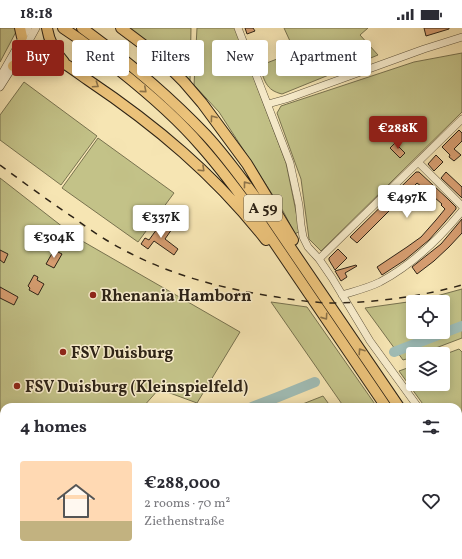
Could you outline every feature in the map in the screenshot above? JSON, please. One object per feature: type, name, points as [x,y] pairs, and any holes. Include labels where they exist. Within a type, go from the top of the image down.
[{"type":"highway","points":[[47,28],[48,35],[55,50],[68,66]]},
{"type":"highway","name":"A 59","points":[[82,28],[140,73],[206,135],[250,190],[396,403]]},
{"type":"highway","points":[[121,28],[149,49],[173,71],[204,106],[247,164],[294,241],[316,285]]},
{"type":"highway","name":"A 59","points":[[66,30],[133,81],[156,101],[209,155],[281,251],[383,403]]},
{"type":"highway","points":[[6,68],[34,54],[48,55],[68,66],[127,107],[169,140],[213,180],[303,284]]},
{"type":"street","points":[[0,87],[6,68],[21,33],[28,28]]},
{"type":"street","points":[[0,78],[36,28]]},
{"type":"street","points":[[238,28],[290,163],[299,205],[303,236],[308,247],[319,259],[370,341],[415,403]]},
{"type":"street","points":[[268,104],[286,99],[424,49],[462,38]]},
{"type":"street","points":[[424,49],[462,42]]},
{"type":"street","points":[[319,259],[462,119]]},
{"type":"street","points":[[418,162],[462,206]]},
{"type":"street","points":[[342,295],[367,287],[392,275],[431,244],[448,228],[462,211]]},
{"type":"shaded area","points":[[0,28],[15,28],[17,30],[0,62]]},
{"type":"shaded area","points":[[127,28],[191,28],[191,40],[143,40]]},
{"type":"shaded area","points":[[197,28],[235,28],[240,40],[212,40],[212,76],[253,76],[286,163],[300,231],[295,234],[283,211],[219,112],[194,85],[194,76],[204,76],[204,40],[196,40]]},
{"type":"shaded area","points":[[284,28],[368,28],[360,35],[364,40],[290,40]]},
{"type":"shaded area","points":[[371,47],[378,55],[371,58]]},
{"type":"shaded area","points":[[462,53],[462,112],[321,251],[309,239],[301,179],[277,113],[281,106],[414,62]]},
{"type":"shaded area","points":[[276,59],[276,76],[326,76],[282,94],[272,90],[264,80],[263,76],[268,76],[268,62]]},
{"type":"shaded area","points":[[185,76],[190,76],[190,81]]},
{"type":"shaded area","points":[[24,82],[97,136],[61,185],[0,140],[0,115]]},
{"type":"shaded area","points":[[98,138],[174,193],[138,242],[62,188]]},
{"type":"shaded area","points":[[0,178],[77,238],[240,332],[197,403],[159,389],[147,403],[0,403]]},
{"type":"shaded area","points":[[462,289],[462,338],[438,347],[406,347],[406,359],[403,360],[365,308],[406,302],[406,339],[450,339],[450,295],[440,295]]},
{"type":"shaded area","points":[[271,302],[307,307],[374,403],[341,403]]},
{"type":"shaded area","points":[[459,349],[462,352],[462,403],[422,403],[413,391],[450,391],[450,352]]},
{"type":"shaded area","points":[[406,368],[406,381],[399,371]]},
{"type":"shaded area","points":[[323,396],[328,403],[305,403]]},
{"type":"building","points":[[245,28],[253,28],[255,31],[247,34]]},
{"type":"building","points":[[424,28],[449,28],[449,29],[426,36]]},
{"type":"building","points":[[459,130],[462,133],[462,141],[454,149],[461,155],[454,161],[442,147]]},
{"type":"building","points":[[395,143],[405,153],[400,158],[390,148]]},
{"type":"building","points":[[436,155],[443,162],[434,171],[428,164]]},
{"type":"building","points":[[416,172],[419,172],[456,207],[456,209],[429,240],[405,260],[382,275],[377,267],[421,237],[445,209],[441,205],[442,204],[434,197],[432,198],[429,195],[430,193],[417,183],[400,202],[399,201],[357,243],[350,237]]},
{"type":"building","points":[[446,172],[462,187],[462,198],[441,178]]},
{"type":"building","points":[[462,219],[462,233],[434,261],[417,274],[412,267],[441,244]]},
{"type":"building","points":[[162,222],[172,229],[165,239],[178,249],[174,255],[154,241],[148,249],[141,244],[145,238],[149,240]]},
{"type":"building","points":[[338,249],[347,258],[335,270],[329,258]]},
{"type":"building","points":[[0,250],[8,254],[4,263],[0,260]]},
{"type":"building","points":[[54,250],[62,254],[54,268],[46,264]]},
{"type":"building","points":[[357,266],[345,273],[347,277],[341,281],[335,271]]},
{"type":"building","points":[[34,275],[38,277],[37,280],[44,284],[38,295],[29,290],[30,288],[28,286]]},
{"type":"building","points":[[0,287],[18,297],[14,305],[0,298]]},
{"type":"waterway","points":[[394,352],[462,326]]},
{"type":"waterway","points":[[262,403],[315,382]]},
{"type":"railway","points":[[0,165],[85,226],[116,246],[178,274],[197,280],[257,294],[302,301],[328,303],[362,302],[396,298],[429,293],[462,285]]},
{"type":"place","name":"Rhenania Hamborn","points":[[93,295]]},
{"type":"place","name":"FSV Duisburg","points":[[63,352]]},
{"type":"place","name":"FSV Duisburg (Kleinspielfeld)","points":[[17,386]]}]
